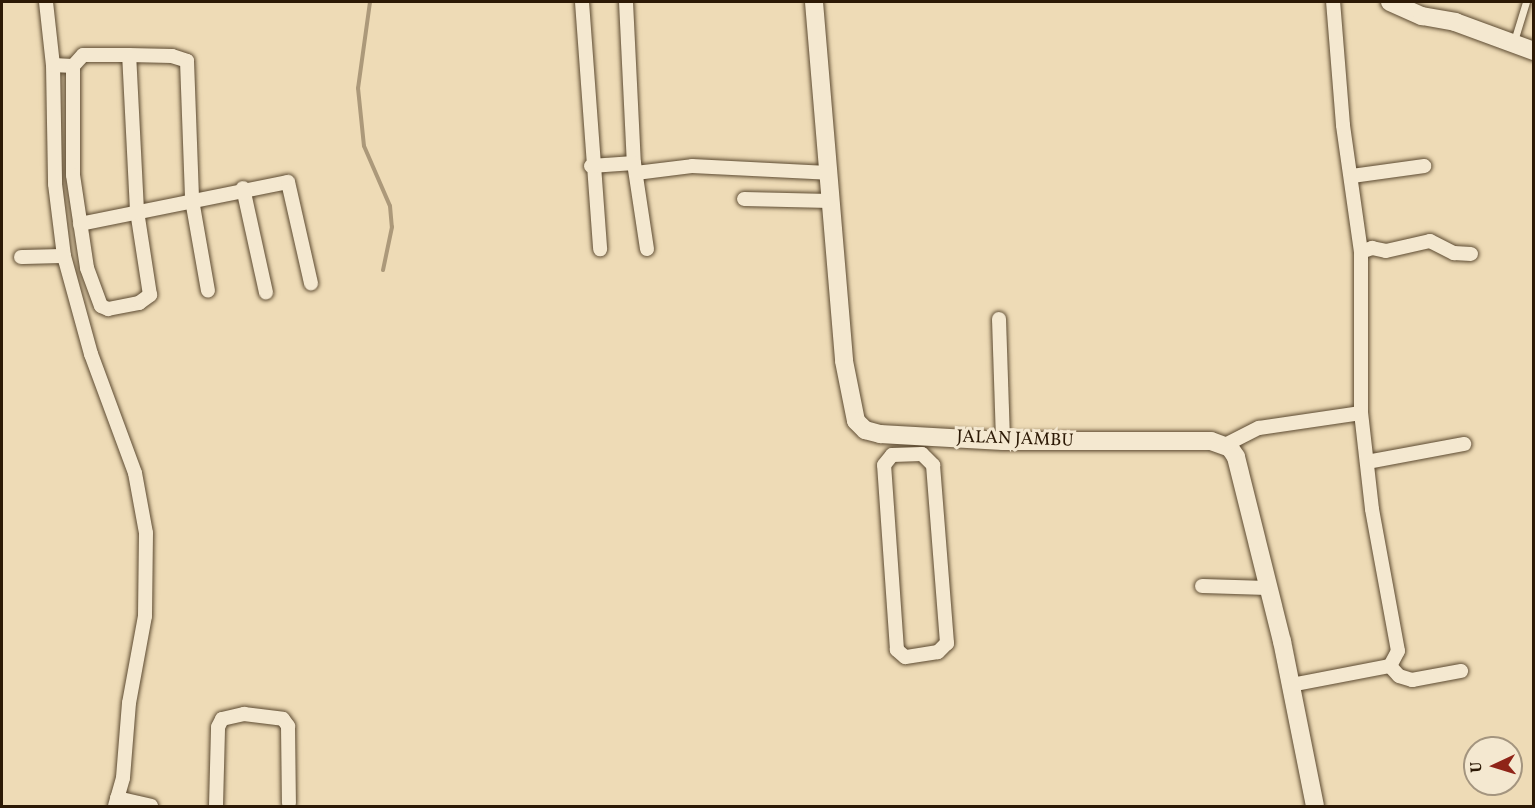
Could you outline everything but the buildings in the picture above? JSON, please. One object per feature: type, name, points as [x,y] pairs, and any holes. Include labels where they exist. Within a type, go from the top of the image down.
[{"type":"street","points":[[46,2],[53,65],[56,184],[64,256],[91,354],[135,473],[146,533],[145,616],[116,802],[151,807]]},
{"type":"street","points":[[582,2],[591,166],[600,249]]},
{"type":"street","points":[[626,2],[635,168],[647,249]]},
{"type":"street","name":"JALAN JAMBU","points":[[814,2],[830,201],[853,415],[865,430],[921,445],[1004,441],[1192,440],[1225,445]]},
{"type":"street","points":[[1334,2],[1337,71],[1361,252],[1361,413],[1398,651],[1390,666]]},
{"type":"street","points":[[1390,2],[1422,16],[1455,22],[1533,51]]},
{"type":"street","points":[[129,56],[138,212],[150,295],[138,303],[108,309],[101,306],[87,268],[73,175],[73,66],[83,55],[172,56],[187,61],[192,200],[208,291]]},
{"type":"street","points":[[53,65],[73,66]]},
{"type":"street","points":[[591,166],[635,168],[692,166],[828,173]]},
{"type":"street","points":[[1352,176],[1424,166]]},
{"type":"street","points":[[80,224],[243,188],[290,183],[311,283]]},
{"type":"street","points":[[243,188],[266,293]]},
{"type":"street","points":[[744,199],[830,201]]},
{"type":"street","points":[[1361,252],[1372,248],[1386,251],[1430,241],[1454,253],[1471,254]]},
{"type":"street","points":[[21,257],[64,256]]},
{"type":"street","points":[[999,319],[1004,441]]},
{"type":"street","points":[[1315,807],[1291,685],[1236,457],[1225,445],[1258,428],[1361,413]]},
{"type":"street","points":[[1367,462],[1464,444]]},
{"type":"street","points":[[921,445],[933,465],[947,643],[938,652],[905,657],[897,650],[884,465],[892,455],[921,445]]},
{"type":"street","points":[[1202,586],[1268,588]]},
{"type":"street","points":[[1390,666],[1399,676],[1412,680],[1461,671]]},
{"type":"street","points":[[1291,685],[1390,666]]},
{"type":"street","points":[[216,807],[218,727],[222,719],[244,714],[283,719],[288,726],[290,803]]},
{"type":"lane","points":[[1514,44],[1526,2]]},
{"type":"waterway","points":[[370,2],[358,88],[364,146],[390,206],[392,227],[383,270]]}]
